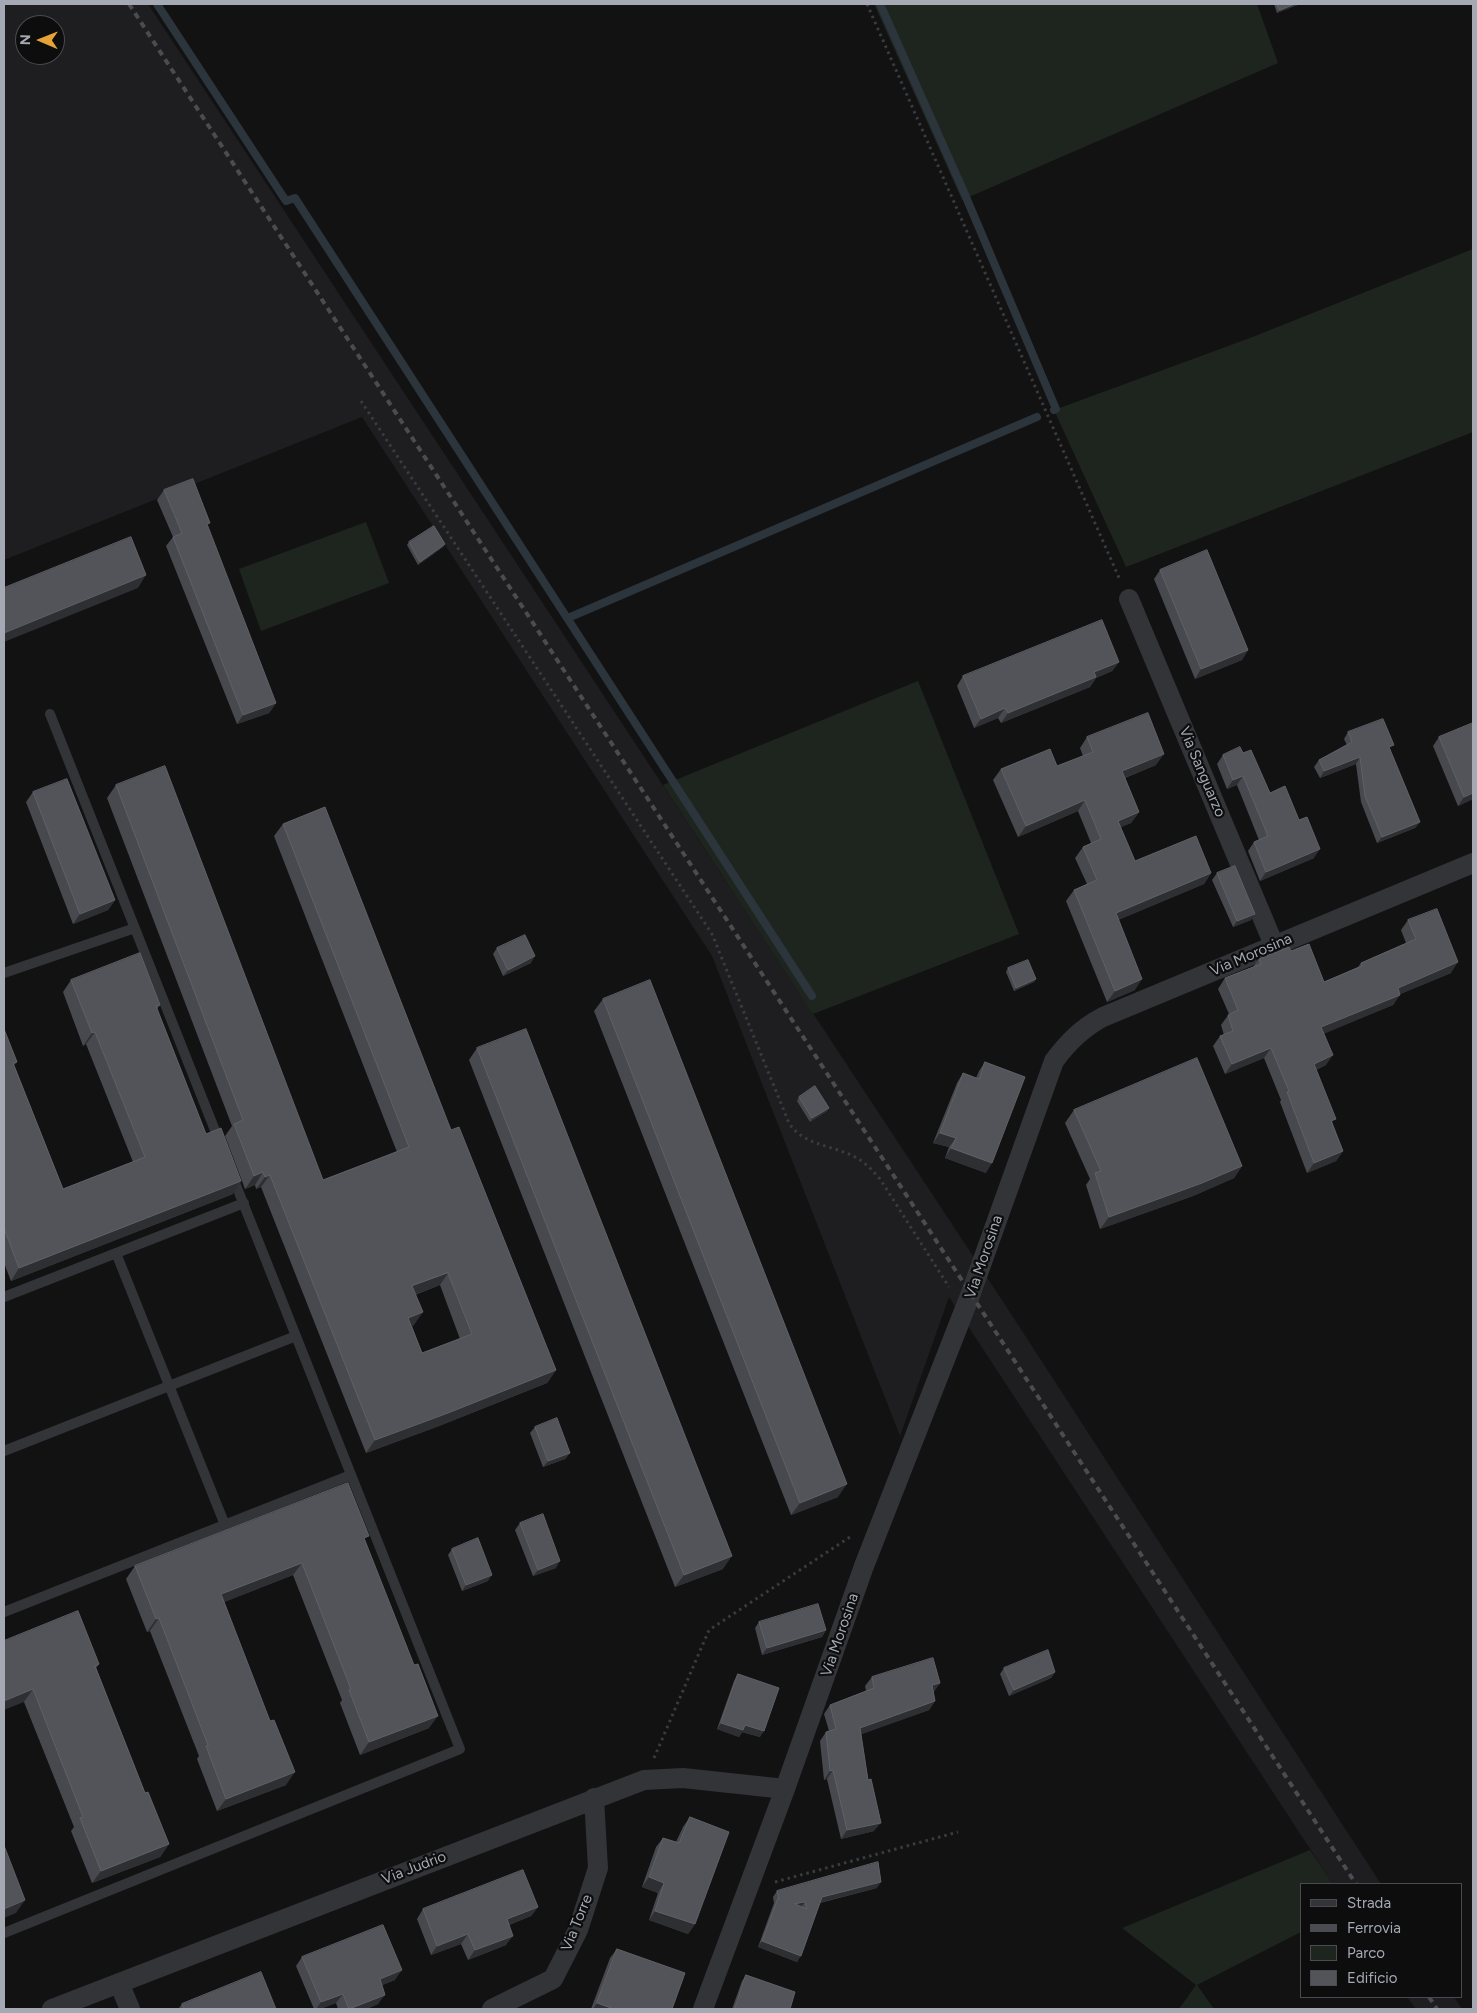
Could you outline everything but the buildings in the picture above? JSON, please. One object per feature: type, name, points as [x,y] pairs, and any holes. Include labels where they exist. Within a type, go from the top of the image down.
[{"type":"street","name":"Via Sanguarzo","points":[[1129,599],[1274,945]]},
{"type":"street","name":"Via Morosina","points":[[703,2009],[785,1789],[864,1566],[964,1311],[1054,1061],[1067,1044],[1086,1026],[1103,1017],[1473,863]]},
{"type":"street","name":"Via Judrio","points":[[52,2009],[644,1780],[683,1778],[785,1789]]},
{"type":"street","name":"Via Torre","points":[[492,2009],[553,1979],[578,1930],[598,1868],[594,1798]]},
{"type":"street","points":[[120,1983],[130,2009]]},
{"type":"lane","points":[[4,1933],[460,1749],[50,714]]},
{"type":"lane","points":[[4,973],[135,928]]},
{"type":"lane","points":[[4,1297],[244,1203]]},
{"type":"lane","points":[[116,1253],[225,1525]]},
{"type":"lane","points":[[4,1452],[296,1336]]},
{"type":"lane","points":[[4,1612],[351,1475]]},
{"type":"path","points":[[867,4],[1129,599]]},
{"type":"path","points":[[361,401],[712,934],[789,1123],[795,1132],[804,1138],[852,1156],[871,1169],[880,1179],[964,1311]]},
{"type":"path","points":[[644,1780],[709,1630],[884,1516]]},
{"type":"path","points":[[748,1890],[958,1832]]},
{"type":"shaded area","points":[[4,4],[148,4],[1000,1297],[1380,1883],[1332,1883],[949,1297],[900,1436],[712,956],[362,417],[4,560]]},
{"type":"shaded area","points":[[1408,1998],[1455,1998],[1462,2009],[1416,2009]]},
{"type":"green space","points":[[874,4],[1257,4],[1278,63],[962,200]]},
{"type":"green space","points":[[1473,249],[1473,432],[1126,567],[1054,410],[1250,338]]},
{"type":"green space","points":[[366,522],[389,583],[261,631],[239,569]]},
{"type":"green space","points":[[918,681],[1019,934],[813,1014],[663,785]]},
{"type":"green space","points":[[1310,1850],[1332,1883],[1300,1883],[1300,1933],[1197,1985],[1214,2009],[1179,2009],[1196,1985],[1122,1928]]},
{"type":"waterway","points":[[157,4],[286,201],[295,198],[812,996]]},
{"type":"waterway","points":[[880,4],[963,190],[1056,409],[1054,410]]},
{"type":"waterway","points":[[568,618],[1037,417]]},
{"type":"railway","points":[[129,4],[1355,1883]]},
{"type":"railway","points":[[1430,1998],[1437,2009]]}]
